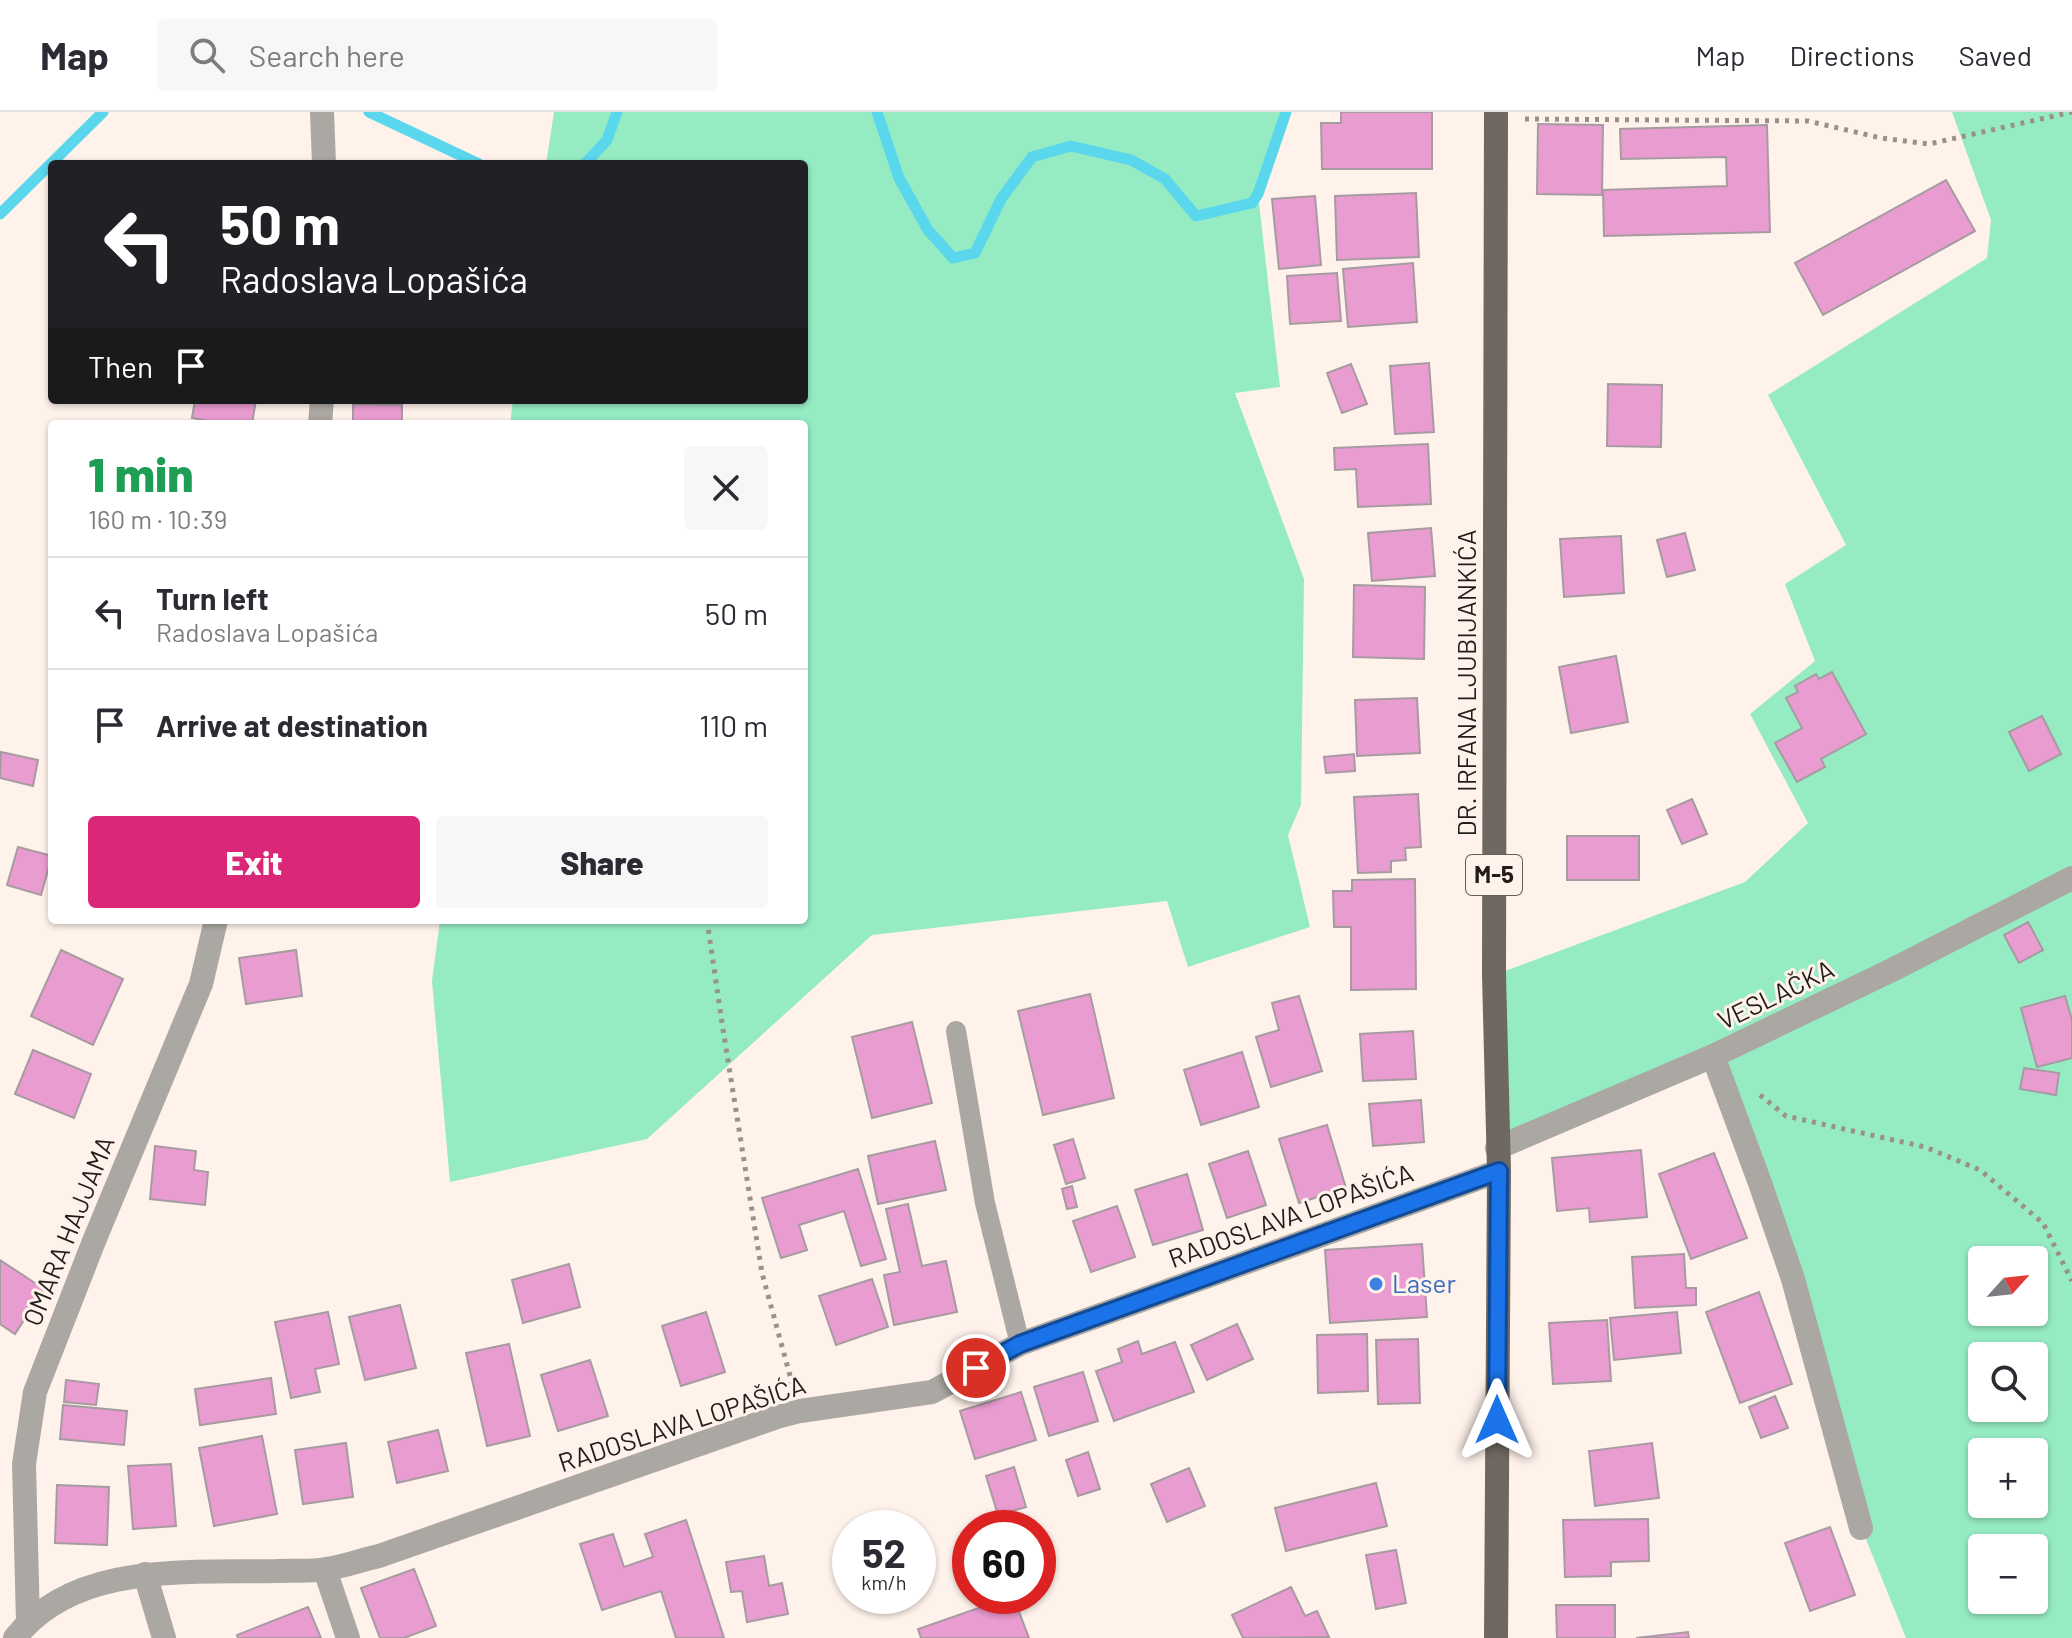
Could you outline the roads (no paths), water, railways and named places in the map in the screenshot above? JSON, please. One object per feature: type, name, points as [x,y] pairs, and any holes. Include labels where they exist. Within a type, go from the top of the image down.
[{"type":"main road","name":"DR. IRFANA LJUBIJANKIĆA","points":[[1496,116],[1496,1638]]},
{"type":"street","points":[[322,116],[324,160]]},
{"type":"street","name":"VESLAČKA","points":[[1498,1159],[1890,971],[2072,878]]},
{"type":"street","name":"OMARA HAJJAMA","points":[[22,1630],[24,1464],[35,1392],[201,984],[215,924]]},
{"type":"street","points":[[1713,1056],[1793,1279],[1861,1528]]},
{"type":"street","name":"RADOSLAVA LOPAŠIĆA","points":[[22,1630],[63,1597],[95,1585],[145,1574],[325,1570],[379,1556],[800,1411],[932,1392],[1020,1344],[1498,1159]]},
{"type":"street","points":[[325,1570],[348,1638]]},
{"type":"street","points":[[145,1574],[164,1638]]},
{"type":"lane","points":[[956,1031],[985,1203],[1020,1344]]},
{"type":"waterway","points":[[55,160],[103,112]]},
{"type":"waterway","points":[[369,112],[471,160]]},
{"type":"waterway","points":[[589,160],[607,140],[617,112]]},
{"type":"waterway","points":[[877,112],[899,178],[928,230],[953,258],[975,253],[1001,199],[1032,157],[1071,146],[1131,160],[1165,179],[1196,216],[1252,203],[1258,194],[1286,112]]},
{"type":"waterway","points":[[0,214],[48,166]]},
{"type":"place","name":"Laser","points":[[1376,1284]]}]
